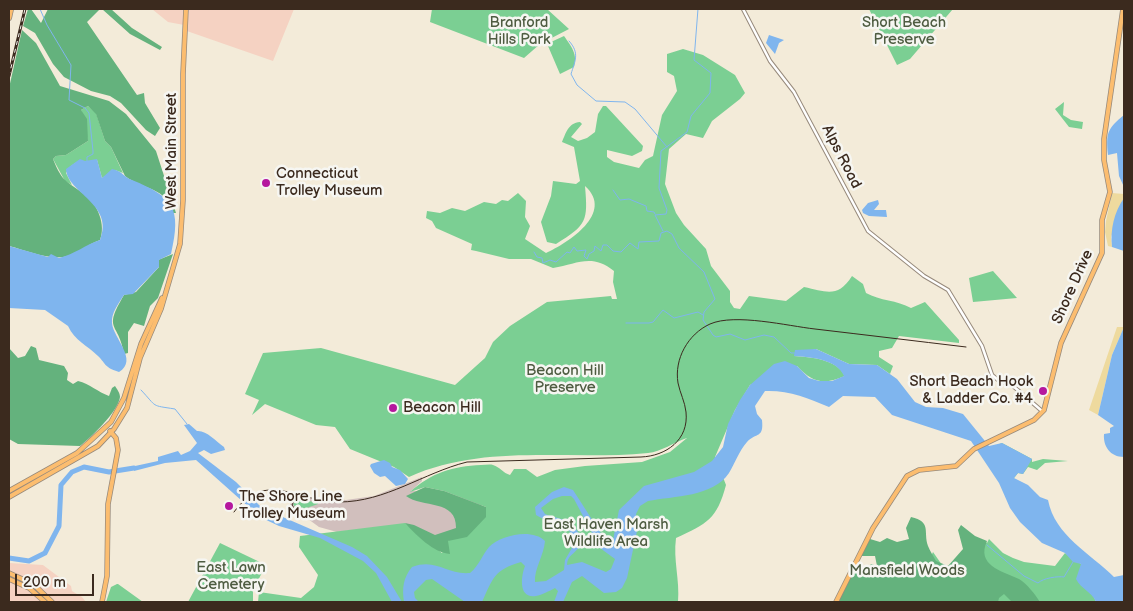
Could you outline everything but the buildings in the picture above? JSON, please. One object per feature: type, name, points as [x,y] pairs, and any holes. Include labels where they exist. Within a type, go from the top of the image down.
[{"type":"highway","points":[[9,18],[11,9]]},
{"type":"main road","name":"West Main Street","points":[[9,498],[90,451],[112,432],[127,408],[142,353],[177,258],[183,214],[186,9]]},
{"type":"main road","name":"Shore Drive","points":[[1043,412],[1061,343],[1102,253],[1102,220],[1110,193],[1104,160],[1104,139],[1123,9]]},
{"type":"main road","name":"West Main Street","points":[[9,491],[86,446],[106,428],[124,398],[141,344],[166,292]]},
{"type":"main road","points":[[836,602],[874,528],[905,479],[919,470],[954,466],[974,449],[1034,420],[1043,412]]},
{"type":"main road","points":[[102,602],[107,585],[107,519],[117,463],[118,443],[112,432],[106,428]]},
{"type":"main road","points":[[86,446],[90,451]]},
{"type":"main road","points":[[9,573],[28,581],[52,602]]},
{"type":"main road","points":[[9,579],[26,586],[43,600],[45,594]]},
{"type":"street","name":"Alps Road","points":[[743,9],[770,61],[794,92],[868,231],[924,276],[948,290],[982,346],[990,372],[995,378],[1013,386],[1043,412]]},
{"type":"shaded area","points":[[152,9],[294,9],[273,61],[184,30],[184,25],[168,22]]},
{"type":"shaded area","points":[[422,477],[422,481],[411,491],[444,491],[481,504],[484,511],[476,521],[442,536],[372,528],[337,532],[319,527],[304,516],[295,515],[289,509],[291,501],[297,497],[346,500],[374,496]]},
{"type":"shaded area","points":[[9,563],[43,565],[71,586],[72,591],[86,602],[9,602]]},
{"type":"green space","points":[[28,9],[31,9],[41,23],[48,9],[100,9],[87,22],[137,95],[144,93],[145,103],[160,128],[155,136],[146,130],[121,103],[110,96],[91,91],[64,77],[53,64],[35,33],[23,26]]},
{"type":"green space","points":[[102,9],[111,9],[132,28],[162,47],[160,50],[130,34]]},
{"type":"green space","name":"Branford Hills Park","points":[[432,9],[547,9],[569,29],[540,44],[524,58],[430,22]]},
{"type":"green space","name":"Short Beach Preserve","points":[[869,9],[953,9],[910,59],[897,65]]},
{"type":"green space","points":[[22,30],[36,43],[60,86],[109,101],[126,114],[156,151],[176,213],[173,213],[166,198],[125,176],[111,147],[105,141],[96,114],[88,106],[81,110],[87,119],[88,141],[66,155],[56,156],[53,159],[63,178],[89,198],[97,209],[102,228],[100,240],[72,255],[64,257],[48,257],[9,246],[9,88]]},
{"type":"green space","points":[[564,36],[573,50],[575,62],[574,67],[560,74],[548,46],[551,42]]},
{"type":"green space","points":[[683,49],[703,55],[735,75],[745,93],[712,121],[703,138],[686,134],[669,149],[665,184],[676,213],[684,225],[706,249],[711,266],[730,291],[730,302],[734,308],[740,309],[749,296],[786,301],[804,287],[831,292],[842,288],[852,276],[863,284],[866,293],[871,296],[900,303],[911,308],[925,302],[959,340],[959,343],[899,336],[892,348],[879,351],[879,357],[893,366],[890,374],[877,365],[849,364],[816,349],[794,356],[830,362],[841,370],[845,376],[830,381],[819,381],[808,376],[797,366],[750,385],[735,410],[715,457],[726,485],[719,506],[703,524],[676,538],[678,602],[258,602],[259,592],[301,598],[314,587],[318,575],[299,547],[300,536],[405,523],[442,553],[448,541],[486,507],[444,491],[425,487],[410,492],[434,475],[461,467],[490,465],[510,475],[514,469],[526,469],[537,477],[555,470],[642,462],[670,452],[687,438],[658,451],[648,453],[618,455],[527,455],[467,460],[409,477],[394,467],[350,449],[335,427],[316,425],[265,404],[252,415],[259,400],[245,394],[263,353],[321,348],[455,385],[485,358],[493,342],[510,326],[547,302],[611,296],[612,299],[617,299],[613,282],[614,271],[599,262],[584,261],[553,268],[531,259],[509,259],[471,250],[472,244],[436,228],[432,221],[426,218],[427,211],[440,213],[452,208],[465,211],[484,202],[496,204],[502,200],[508,201],[518,193],[526,201],[525,217],[530,226],[525,239],[546,253],[566,242],[585,226],[592,216],[595,206],[593,196],[585,186],[586,207],[580,227],[556,244],[547,242],[541,222],[551,196],[553,181],[576,184],[580,181],[574,147],[562,142],[568,129],[573,124],[580,122],[582,124],[571,137],[578,141],[587,138],[595,132],[598,114],[603,106],[606,106],[643,146],[642,151],[632,156],[607,150],[607,157],[614,162],[639,168],[645,160],[653,156],[662,115],[677,91],[674,76],[667,72],[667,54]]},
{"type":"green space","points":[[1064,102],[1063,115],[1071,120],[1083,122],[1082,129],[1069,127],[1055,109]]},
{"type":"green space","points":[[88,106],[96,113],[105,141],[111,147],[123,173],[115,170],[102,178],[97,160],[77,162],[66,173],[72,185],[65,181],[53,159],[56,156],[66,155],[88,141],[81,110]]},
{"type":"green space","points":[[173,254],[158,298],[150,306],[144,326],[134,323],[128,332],[128,353],[124,354],[113,321],[117,307],[124,295],[136,292],[159,267],[158,260]]},
{"type":"green space","points":[[993,271],[1017,298],[973,302],[969,278]]},
{"type":"green space","points":[[31,346],[36,348],[39,360],[64,366],[68,373],[67,380],[73,384],[78,381],[82,382],[109,396],[112,388],[115,386],[118,391],[120,397],[114,410],[91,437],[80,446],[18,444],[9,439],[9,348],[18,358],[25,356]]},
{"type":"green space","points":[[1002,443],[1032,459],[1032,462],[1043,459],[1068,461],[1045,463],[1037,470],[1028,467],[1023,474],[1018,473],[1014,478],[994,446]]},
{"type":"green space","points":[[425,487],[444,491],[486,507],[486,517],[467,537],[448,541],[450,554],[432,547],[405,523],[435,535],[456,528],[455,519],[451,512],[445,508],[413,500],[406,496]]},
{"type":"green space","points":[[300,499],[318,504],[298,511],[293,504]]},
{"type":"green space","name":"Mansfield Woods","points":[[911,517],[918,519],[924,524],[928,546],[936,561],[948,566],[963,549],[958,530],[961,525],[975,536],[987,541],[984,549],[985,556],[992,566],[1022,581],[1031,589],[1040,602],[1012,602],[1004,594],[999,598],[998,602],[842,602],[838,600],[856,567],[865,574],[871,564],[877,566],[875,556],[860,556],[870,539],[880,542],[887,538],[897,542],[909,539],[906,528]]},
{"type":"green space","points":[[989,539],[1003,553],[1024,562],[1055,566],[1065,553],[1081,564],[1096,602],[841,602],[859,567],[913,594],[933,552],[949,575],[977,555],[984,541],[987,543]]},
{"type":"green space","name":"East Lawn Cemetery","points":[[220,543],[266,565],[253,590],[253,602],[188,602]]},
{"type":"green space","points":[[117,584],[143,602],[106,602],[111,587]]},
{"type":"sand","points":[[1112,193],[1124,194],[1124,198],[1111,237],[1112,247],[1108,246],[1105,232]]},
{"type":"sand","points":[[1117,327],[1124,327],[1112,355],[1098,415],[1089,410]]},
{"type":"water","points":[[769,35],[784,40],[779,43],[775,54],[766,43]]},
{"type":"water","points":[[1124,115],[1124,187],[1119,176],[1117,153],[1108,155],[1107,141],[1111,128]]},
{"type":"water","points":[[80,159],[85,161],[97,159],[102,178],[112,169],[116,170],[129,179],[157,192],[165,198],[174,214],[175,225],[171,254],[159,260],[159,267],[133,294],[124,295],[114,312],[112,319],[113,329],[126,355],[124,367],[119,372],[108,367],[78,339],[68,326],[45,310],[9,308],[9,246],[48,257],[51,254],[59,258],[100,240],[103,228],[101,217],[96,208],[68,177],[66,169]]},
{"type":"water","points":[[1124,198],[1124,251],[1112,247],[1112,228],[1115,215]]},
{"type":"water","points":[[878,200],[879,204],[874,210],[886,210],[887,217],[869,216],[863,213],[862,210],[868,203]]},
{"type":"water","points":[[1124,327],[1124,457],[1119,457],[1108,450],[1104,438],[1104,434],[1110,433],[1110,428],[1114,426],[1098,415],[1112,355]]},
{"type":"water","points":[[816,349],[849,364],[877,365],[897,379],[915,402],[926,407],[943,408],[963,414],[989,446],[1002,443],[1032,459],[1023,474],[1018,473],[1014,478],[1028,485],[1040,497],[1048,500],[1058,524],[1075,543],[1114,577],[1124,575],[1124,602],[1096,602],[1076,579],[1081,564],[1073,562],[1065,553],[1042,543],[1020,522],[1010,508],[999,483],[971,441],[892,415],[875,397],[843,396],[829,407],[790,393],[765,391],[755,406],[757,414],[762,420],[761,433],[750,439],[744,446],[729,473],[722,481],[703,491],[648,501],[640,506],[636,514],[637,531],[627,578],[622,588],[616,592],[604,593],[582,576],[572,582],[563,602],[554,602],[558,591],[555,588],[541,595],[530,596],[526,594],[522,586],[522,575],[525,566],[521,562],[505,568],[495,576],[482,602],[465,602],[432,579],[426,580],[414,592],[415,598],[419,602],[404,602],[404,583],[412,567],[428,564],[454,572],[470,573],[489,547],[509,536],[525,534],[539,537],[545,541],[535,582],[546,581],[564,570],[565,560],[576,541],[572,534],[563,526],[536,515],[535,507],[552,492],[564,487],[573,490],[602,535],[608,541],[613,540],[619,510],[644,486],[694,472],[712,461],[723,447],[728,424],[740,400],[750,385],[774,364],[785,361],[797,366],[809,378],[819,381],[832,381],[844,376],[840,370],[829,362],[815,358],[794,356],[795,350]],"holes":[[[571,496],[600,548],[615,559],[611,569],[606,572],[582,562],[567,565],[568,559],[580,545],[579,534],[571,524],[545,514],[541,508],[553,499]]]},
{"type":"water","points":[[189,424],[197,431],[211,436],[225,450],[211,454],[204,450],[198,453],[236,482],[262,508],[352,547],[367,556],[387,577],[402,602],[392,602],[376,573],[363,561],[320,538],[279,526],[260,517],[196,460],[165,463],[134,471],[135,466],[158,461],[158,457],[178,451],[181,455],[190,451],[197,443],[184,425]]},
{"type":"water","points":[[384,460],[390,463],[392,467],[400,470],[408,479],[405,484],[396,486],[385,476],[380,477],[374,473],[370,466],[371,464]]},
{"type":"waterway","points":[[40,9],[47,25],[71,65],[69,100],[85,108],[89,113],[93,154],[87,157],[87,162]]},
{"type":"waterway","points":[[663,231],[655,215],[666,214],[667,210],[659,188],[661,151],[687,132],[691,116],[710,93],[711,73],[694,60],[698,9]]},
{"type":"waterway","points":[[569,41],[576,53],[571,74],[577,85],[596,101],[625,102],[635,109],[667,147]]},
{"type":"waterway","points":[[613,190],[620,200],[629,199],[646,206],[647,211],[654,212],[655,214]]},
{"type":"waterway","points":[[534,252],[537,257],[542,258],[543,263],[550,260],[556,262],[567,252],[570,253],[574,247],[577,251],[586,250],[584,256],[587,259],[589,254],[594,251],[595,246],[601,251],[603,245],[607,245],[613,251],[621,252],[630,243],[638,249],[639,242],[659,241],[661,233],[667,231],[672,234],[679,248],[704,272],[715,299],[704,312],[703,320],[713,335],[716,337],[730,334],[745,340],[764,335],[774,337],[791,353],[795,353]]},
{"type":"waterway","points":[[626,323],[653,322],[663,310],[674,318],[698,312],[703,315]]},
{"type":"waterway","points":[[141,390],[155,405],[175,409],[187,424]]},
{"type":"waterway","points":[[9,558],[29,561],[45,553],[59,526],[61,485],[72,472],[84,467],[109,472],[134,468]]},
{"type":"waterway","points":[[987,545],[1024,576],[1038,583],[1051,578],[1064,577],[1073,562]]},
{"type":"tram line","points":[[234,512],[246,499],[258,492],[270,490],[283,491],[324,501],[356,501],[389,492],[467,462],[641,457],[667,450],[680,438],[686,422],[686,412],[677,374],[684,348],[702,328],[721,321],[762,321],[966,347]]},
{"type":"tram line","points":[[306,498],[295,499],[292,505],[296,511],[310,514]]},
{"type":"railway","points":[[9,76],[25,9]]},
{"type":"place","name":"Connecticut Trolley Museum","points":[[266,183]]},
{"type":"place","name":"Short Beach Hook & Ladder Co. #4","points":[[1043,391]]},
{"type":"place","name":"Beacon Hill","points":[[393,408]]},
{"type":"place","name":"The Shore Line Trolley Museum","points":[[229,506]]},
{"type":"park label","name":"Beacon Hill Preserve","points":[[565,380]]},
{"type":"park label","name":"East Haven Marsh Wildlife Area","points":[[606,534]]}]
